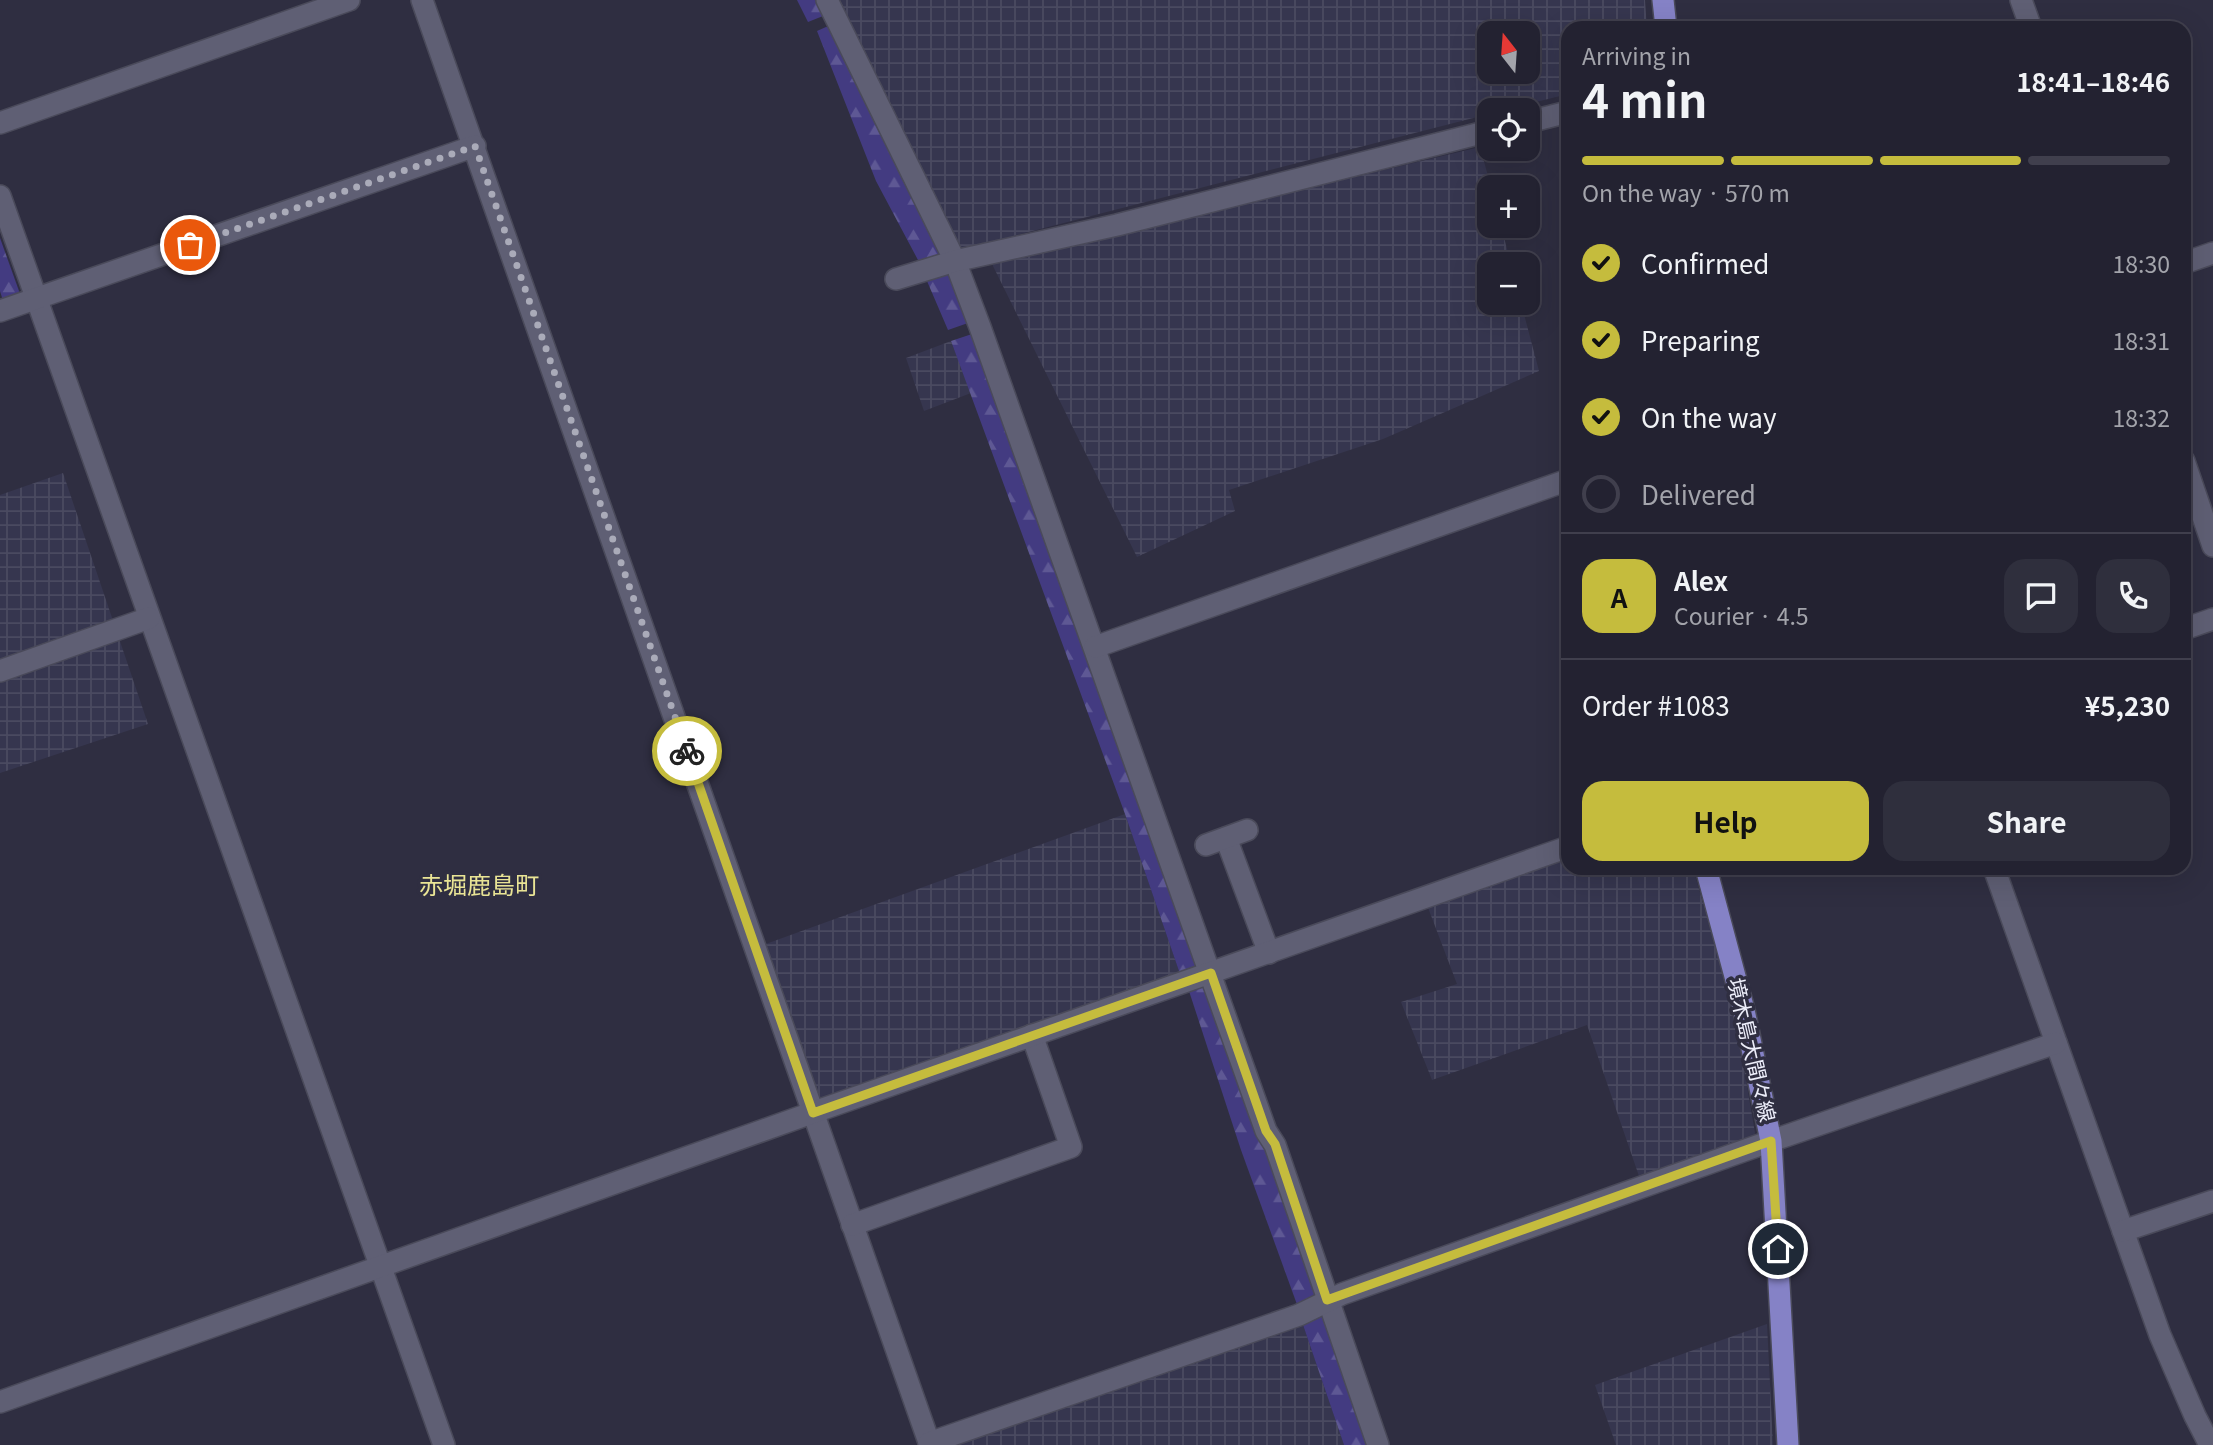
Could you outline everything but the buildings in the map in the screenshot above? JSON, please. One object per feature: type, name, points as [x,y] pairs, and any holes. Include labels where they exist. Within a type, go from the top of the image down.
[{"type":"main road","points":[[1663,0],[1665,21]]},
{"type":"main road","name":"境木島大間々線","points":[[1708,875],[1744,1010],[1771,1141],[1788,1445]]},
{"type":"street","points":[[0,123],[349,0]]},
{"type":"street","points":[[422,0],[930,1444],[1299,1315],[1327,1300],[1771,1141],[2056,1043]]},
{"type":"street","points":[[827,0],[955,261],[1266,1131],[1275,1144],[1378,1445]]},
{"type":"street","points":[[2021,0],[2028,21]]},
{"type":"street","points":[[1540,119],[1561,114]]},
{"type":"street","points":[[896,279],[955,261],[1117,225],[1477,134]]},
{"type":"street","points":[[0,311],[475,146]]},
{"type":"street","points":[[0,196],[444,1445]]},
{"type":"street","points":[[2191,261],[2213,253]]},
{"type":"street","points":[[1095,647],[1561,482]]},
{"type":"street","points":[[2191,482],[2213,546]]},
{"type":"street","points":[[0,671],[149,618]]},
{"type":"street","points":[[2191,627],[2213,619]]},
{"type":"street","points":[[1247,830],[1216,841],[1269,953]]},
{"type":"street","points":[[0,1402],[1561,849]]},
{"type":"street","points":[[1996,875],[2168,1355],[2210,1445]]},
{"type":"street","points":[[852,1226],[1071,1147],[1032,1035]]},
{"type":"street","points":[[2123,1231],[2213,1201]]},
{"type":"shaded area","points":[[837,0],[1645,0],[1646,21],[1561,21],[1561,96],[1540,101],[1540,98],[1477,98],[1477,117],[962,249],[939,214]]},
{"type":"shaded area","points":[[1477,148],[1477,161],[1484,161],[1488,175],[1477,175],[1477,238],[1504,238],[1508,252],[1477,252],[1477,315],[1524,315],[1539,371],[1383,439],[1229,490],[1235,511],[1137,557],[992,264]]},
{"type":"shaded area","points":[[951,341],[971,393],[924,411],[906,358]]},
{"type":"shaded area","points":[[63,473],[148,724],[0,773],[0,495]]},
{"type":"shaded area","points":[[1125,814],[1180,974],[819,1099],[763,945]]},
{"type":"shaded area","points":[[1561,857],[1561,875],[1695,875],[1735,1016],[1755,1133],[1753,1140],[1640,1179],[1587,1025],[1432,1080],[1401,1002],[1457,984],[1427,905]]},
{"type":"shaded area","points":[[1301,1319],[1344,1445],[938,1445]]},
{"type":"shaded area","points":[[1767,1324],[1773,1445],[1616,1445],[1595,1385]]},
{"type":"green space","points":[[797,0],[822,0],[828,14],[808,22]]},
{"type":"green space","points":[[826,27],[834,28],[941,253],[968,323],[948,330],[918,260],[876,181],[817,31]]},
{"type":"green space","points":[[0,238],[19,291],[17,300],[4,304],[0,291]]},
{"type":"green space","points":[[972,334],[1085,654],[1092,661],[1202,966],[1180,974],[1125,814],[951,341]]},
{"type":"green space","points":[[1207,985],[1317,1298],[1299,1310],[1241,1150],[1189,991]]},
{"type":"green space","points":[[1323,1307],[1371,1445],[1344,1445],[1301,1319]]},
{"type":"way so far","points":[[190,245],[475,146],[687,751]]},
{"type":"district","name":"赤堀鹿島町","points":[[479,886]]},
{"type":"route","points":[[687,751],[813,1113],[1211,973],[1266,1131],[1275,1144],[1327,1300],[1771,1141],[1778,1249]]}]
